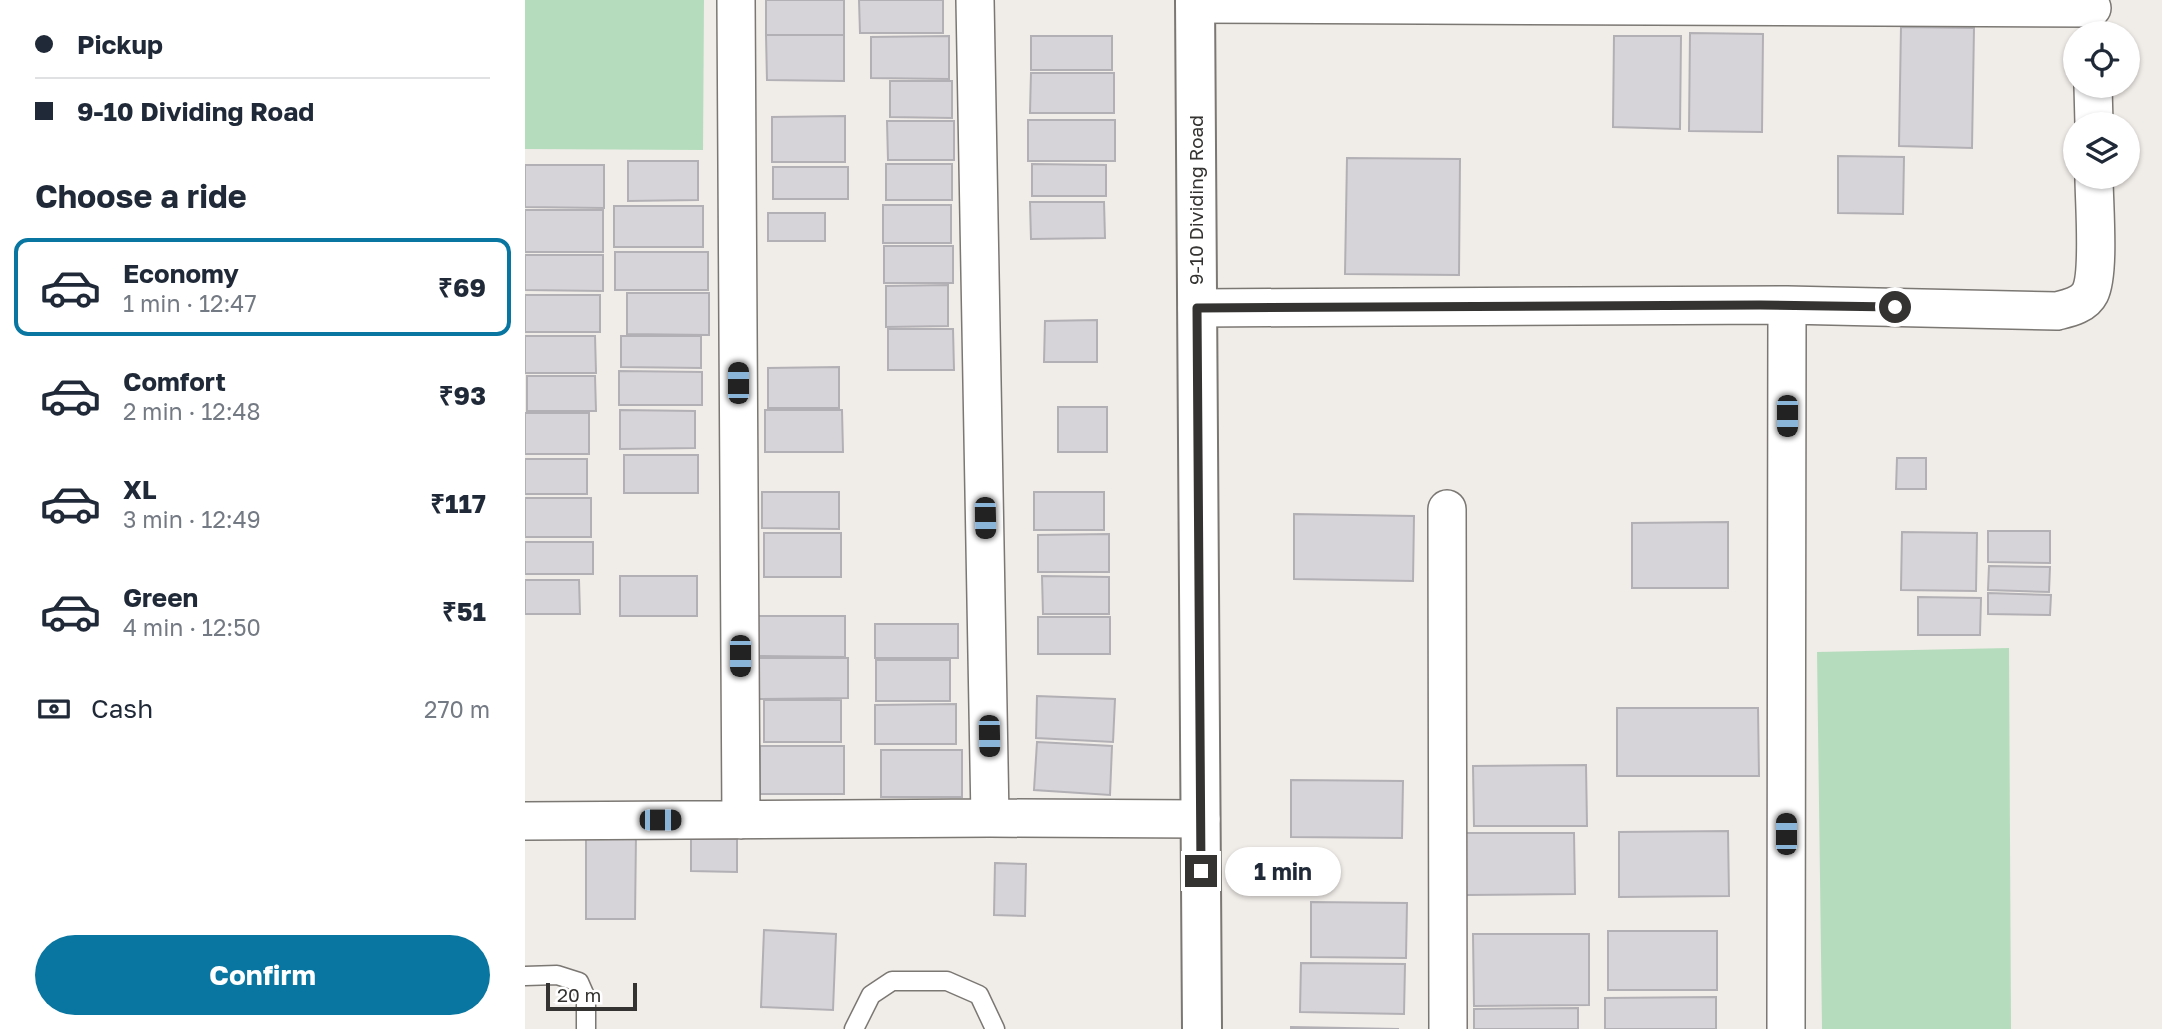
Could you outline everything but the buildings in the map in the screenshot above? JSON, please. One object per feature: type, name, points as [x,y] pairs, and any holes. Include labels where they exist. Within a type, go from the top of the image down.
[{"type":"street","points":[[736,0],[741,820]]},
{"type":"street","points":[[975,0],[990,818]]},
{"type":"street","points":[[1195,2],[1742,3],[2092,14]]},
{"type":"street","name":"9-10 Dividing Road","points":[[1195,2],[1202,1029]]},
{"type":"street","points":[[1197,308],[1787,305],[2057,311],[2077,305],[2089,295],[2095,276],[2094,189]]},
{"type":"street","points":[[1786,1029],[1787,305]]},
{"type":"street","points":[[1447,509],[1448,1029]]},
{"type":"street","points":[[525,821],[1201,819]]},
{"type":"lane","points":[[525,976],[557,975],[579,982],[586,999],[586,1029]]},
{"type":"lane","points":[[854,1029],[871,995],[892,981],[947,981],[979,995],[995,1029]]},
{"type":"green space","points":[[525,0],[704,0],[703,150],[525,149]]},
{"type":"green space","points":[[2009,648],[2011,1029],[1822,1029],[1817,652]]},
{"type":"route","points":[[1201,871],[1197,308],[1760,305],[1895,307]]}]
